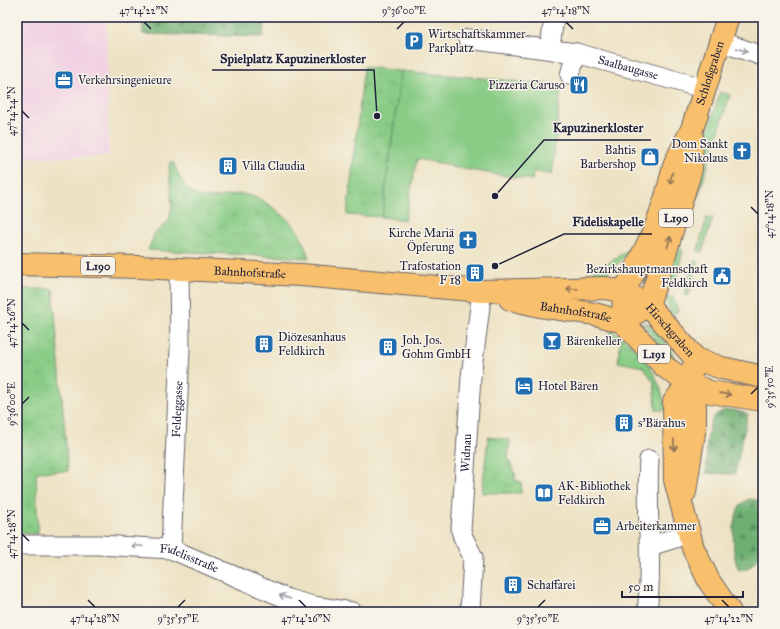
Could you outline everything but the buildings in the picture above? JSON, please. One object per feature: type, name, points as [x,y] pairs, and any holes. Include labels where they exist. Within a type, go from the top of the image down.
[{"type":"main road","name":"Schloßgraben","points":[[623,322],[624,292],[656,229],[675,163],[692,129],[728,17]]},
{"type":"main road","name":"Schloßgraben","points":[[648,305],[691,169],[692,129]]},
{"type":"main road","name":"Bahnhofstraße","points":[[17,264],[179,269],[301,275],[482,291],[605,288],[624,292]]},
{"type":"main road","name":"Bahnhofstraße","points":[[482,291],[540,306],[595,314],[623,322]]},
{"type":"main road","name":"Hirschgraben","points":[[624,292],[648,305],[696,359],[722,368],[763,377]]},
{"type":"main road","points":[[623,322],[648,305]]},
{"type":"main road","name":"L191","points":[[623,322],[665,367],[688,383],[710,392],[763,400]]},
{"type":"main road","points":[[696,359],[688,383],[674,402],[673,407],[674,480],[688,534],[709,581],[730,612]]},
{"type":"street","points":[[550,48],[554,17]]},
{"type":"street","name":"Saalbaugasse","points":[[468,39],[550,48],[576,53],[706,89]]},
{"type":"street","points":[[721,42],[763,56]]},
{"type":"street","points":[[570,75],[576,53]]},
{"type":"street","name":"Feldeggasse","points":[[170,549],[180,349],[179,269]]},
{"type":"street","name":"Widnau","points":[[470,612],[473,557],[461,530],[471,377],[482,291]]},
{"type":"street","points":[[648,608],[650,546],[647,509],[649,460]]},
{"type":"street","points":[[650,546],[688,534]]},
{"type":"street","name":"Fidelisstraße","points":[[17,545],[99,545],[170,549],[270,592],[322,608],[352,612]]},
{"type":"shaded area","points":[[17,17],[106,17],[109,157],[17,157]]},
{"type":"green space","points":[[142,17],[265,21],[263,37],[143,34]]},
{"type":"green space","points":[[364,67],[401,71],[382,217],[347,215]]},
{"type":"green space","points":[[401,71],[561,85],[552,175],[533,171],[532,180],[451,167],[451,165],[417,159],[405,220],[382,217]]},
{"type":"green space","points":[[720,92],[730,95],[697,201],[687,198]]},
{"type":"green space","points":[[170,162],[173,162],[185,185],[191,193],[195,195],[211,198],[246,194],[273,207],[296,228],[303,240],[309,258],[148,250],[155,233],[169,220],[172,206]]},
{"type":"green space","points":[[707,217],[713,218],[702,252],[697,251]]},
{"type":"green space","points":[[634,245],[612,269],[605,274],[589,281],[566,284],[611,262]]},
{"type":"green space","points":[[674,247],[683,250],[675,285],[665,285],[667,298],[673,297],[678,311],[671,315],[663,285]]},
{"type":"green space","points":[[694,261],[699,262],[688,296],[684,295]]},
{"type":"green space","points":[[17,289],[53,289],[68,471],[36,472],[38,534],[17,533]]},
{"type":"green space","points":[[644,321],[663,340],[677,364],[651,335]]},
{"type":"green space","points":[[610,329],[640,354],[654,373],[666,410],[656,410],[654,382],[643,367],[618,362],[621,339],[610,336]]},
{"type":"green space","points":[[724,410],[733,410],[748,414],[735,474],[706,473],[708,432],[714,417]]},
{"type":"green space","points":[[488,437],[510,440],[508,458],[515,473],[515,480],[521,482],[521,493],[482,493]]},
{"type":"green space","points":[[749,499],[763,501],[763,553],[748,569],[739,570],[736,564],[735,556],[733,536],[734,526],[738,509]]},
{"type":"place","name":"Wirtschaftskammer Parkplatz","points":[[414,41]]},
{"type":"place","name":"Verkehrsingenieure","points":[[64,80]]},
{"type":"place","name":"Pizzeria Caruso","points":[[579,85]]},
{"type":"place","name":"Spielplatz Kapuzinerkloster","points":[[377,116]]},
{"type":"place","name":"Dom Sankt Nikolaus","points":[[742,151]]},
{"type":"place","name":"Bahtis Barbershop","points":[[650,157]]},
{"type":"place","name":"Villa Claudia","points":[[228,166]]},
{"type":"place","name":"Kapuzinerkloster","points":[[495,196]]},
{"type":"place","name":"Kirche Mariä Öpferung","points":[[468,240]]},
{"type":"place","name":"Fideliskapelle","points":[[495,266]]},
{"type":"place","name":"Trafostation F 18","points":[[475,273]]},
{"type":"place","name":"Bezirkshauptmannschaft Feldkirch","points":[[722,276]]},
{"type":"place","name":"Bärenkeller","points":[[552,341]]},
{"type":"place","name":"Diözesanhaus Feldkirch","points":[[264,344]]},
{"type":"place","name":"Joh. Jos. Gohm GmbH","points":[[388,347]]},
{"type":"place","name":"Hotel Bären","points":[[524,386]]},
{"type":"place","name":"s'Bärahus","points":[[624,423]]},
{"type":"place","name":"AK-Bibliothek Feldkirch","points":[[544,493]]},
{"type":"place","name":"Arbeiterkammer","points":[[602,526]]},
{"type":"place","name":"Schaffarei","points":[[513,585]]}]
